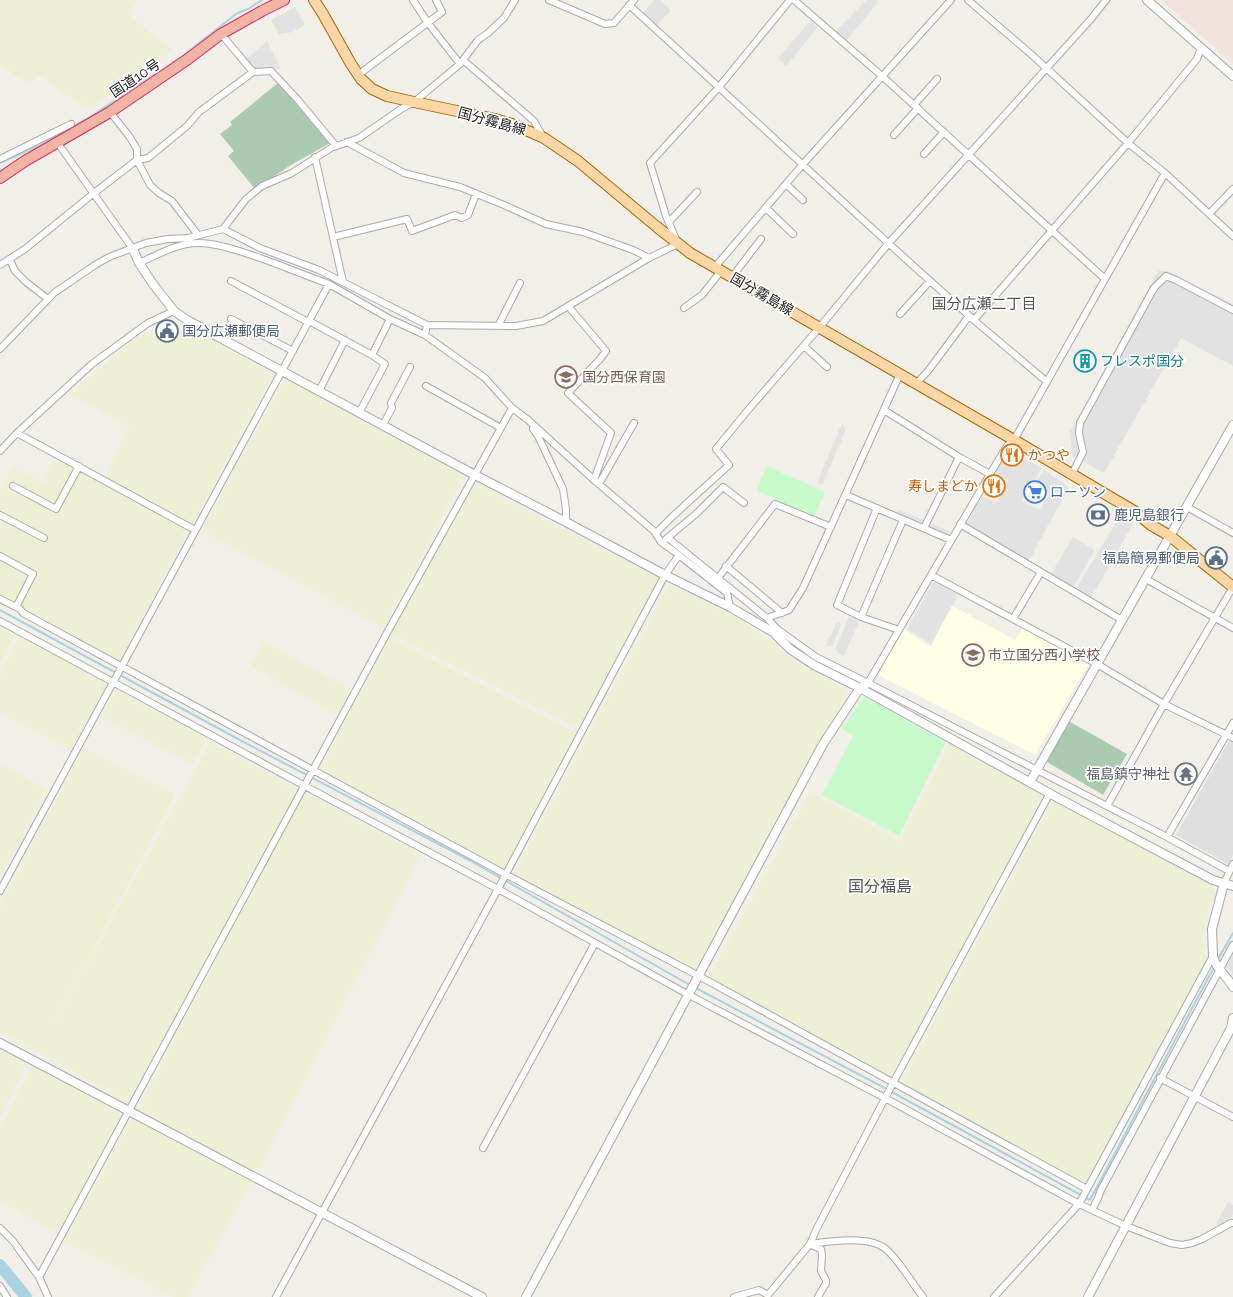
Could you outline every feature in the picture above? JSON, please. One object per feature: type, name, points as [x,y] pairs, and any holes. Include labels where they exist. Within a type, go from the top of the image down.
[{"type":"highway","name":"国道10号","points":[[0,178],[25,160],[58,142],[75,127],[110,112],[188,60],[221,34],[284,0]]},
{"type":"main road","name":"国分霧島線","points":[[314,0],[358,75],[372,89],[382,94],[414,102],[495,119],[512,124],[544,138],[578,161],[690,253],[1134,511],[1151,525],[1170,536],[1233,587]]},
{"type":"street","points":[[413,0],[428,23],[461,62],[534,122],[544,138]]},
{"type":"street","points":[[358,75],[442,12],[436,0]]},
{"type":"street","points":[[0,349],[54,293],[94,265],[109,257],[146,243],[198,235],[223,229],[246,199],[254,192],[267,184],[292,173],[315,157],[336,146],[359,138],[401,109],[414,102],[461,62],[478,40],[504,18],[515,0]]},
{"type":"street","points":[[549,0],[605,24],[614,23],[632,3],[719,87],[888,244],[1046,381]]},
{"type":"street","points":[[223,229],[260,248],[319,270],[426,325],[516,326],[543,322],[649,258],[678,244],[669,222],[650,162],[719,87],[790,0]]},
{"type":"street","points":[[794,0],[916,106],[1105,279]]},
{"type":"street","points":[[684,308],[702,295],[718,269],[786,184],[951,0]]},
{"type":"street","points":[[968,0],[1046,68],[1128,143],[1165,172],[1233,236]]},
{"type":"street","points":[[656,534],[674,515],[729,466],[716,448],[804,346],[888,244],[1106,0]]},
{"type":"street","points":[[1147,0],[1233,76]]},
{"type":"street","points":[[221,34],[253,72]]},
{"type":"street","points":[[974,320],[1128,143],[1197,59],[1201,48]]},
{"type":"street","points":[[0,265],[25,249],[137,160],[148,158],[187,126],[199,112],[253,72],[271,71],[298,100],[336,146]]},
{"type":"street","points":[[894,135],[937,79]]},
{"type":"street","points":[[110,112],[129,136],[137,149],[137,160],[150,185],[172,201],[198,235]]},
{"type":"street","points":[[0,159],[75,127]]},
{"type":"street","points":[[924,154],[944,132]]},
{"type":"street","points":[[58,142],[133,249],[139,263],[153,284],[174,311],[207,332],[665,575],[775,630],[816,657],[1167,837],[1229,871]]},
{"type":"street","points":[[347,142],[404,173],[460,187],[546,224],[584,232],[633,250],[649,258]]},
{"type":"street","points":[[315,157],[343,282]]},
{"type":"street","points":[[526,1297],[823,744],[860,688],[868,683],[990,474],[1007,446],[1014,440],[1165,172]]},
{"type":"street","points":[[786,184],[803,200]]},
{"type":"street","points":[[1209,214],[1233,189]]},
{"type":"street","points":[[669,222],[697,192]]},
{"type":"street","points":[[333,237],[407,219],[412,231],[455,215],[462,218],[468,214],[476,194]]},
{"type":"street","points":[[766,208],[793,234]]},
{"type":"street","points":[[732,277],[761,239]]},
{"type":"street","points":[[139,263],[170,248],[189,243],[226,247],[329,284],[390,319],[425,335],[485,378],[512,408],[527,419],[656,534],[661,542],[767,618],[790,649],[814,665],[860,688],[1050,793],[1213,880],[1233,886]]},
{"type":"street","points":[[10,260],[15,271],[26,282],[48,299]]},
{"type":"street","points":[[1072,474],[1083,452],[1079,432],[1080,423],[1154,288],[1166,276],[1233,310]]},
{"type":"street","points":[[231,281],[372,354],[385,364],[359,413]]},
{"type":"street","points":[[900,314],[930,282]]},
{"type":"street","points":[[498,326],[520,283]]},
{"type":"street","points":[[0,891],[329,284]]},
{"type":"street","points":[[568,306],[606,351],[568,393],[611,433],[596,482]]},
{"type":"street","points":[[0,451],[17,433],[92,364],[148,323],[174,311]]},
{"type":"street","points":[[916,384],[928,371],[969,316],[974,320]]},
{"type":"street","points":[[231,319],[293,351]]},
{"type":"street","points":[[372,354],[390,319]]},
{"type":"street","points":[[425,335],[426,325]]},
{"type":"street","points":[[319,391],[345,340]]},
{"type":"street","points":[[804,346],[827,367]]},
{"type":"street","points":[[383,425],[392,408],[391,403],[410,367]]},
{"type":"street","points":[[767,618],[789,610],[803,588],[900,374]]},
{"type":"street","points":[[426,386],[501,428]]},
{"type":"street","points":[[39,1277],[388,631],[512,408]]},
{"type":"street","points":[[884,410],[959,457],[990,474]]},
{"type":"street","points":[[527,419],[538,436],[563,489],[566,522]]},
{"type":"street","points":[[596,482],[634,423]]},
{"type":"street","points":[[1030,782],[1170,536],[1230,438],[1233,425]]},
{"type":"street","points":[[17,433],[195,530]]},
{"type":"street","points":[[924,528],[959,457]]},
{"type":"street","points":[[13,486],[56,509],[78,466]]},
{"type":"street","points":[[661,542],[668,538],[697,513],[722,487],[744,503]]},
{"type":"street","points":[[846,495],[951,540]]},
{"type":"street","points":[[718,578],[775,504],[831,527]]},
{"type":"street","points":[[1187,507],[1233,533]]},
{"type":"street","points":[[877,508],[837,605],[861,617],[899,630]]},
{"type":"street","points":[[0,515],[44,538]]},
{"type":"street","points":[[861,617],[903,520]]},
{"type":"street","points":[[960,524],[1122,620]]},
{"type":"street","points":[[668,538],[718,578],[730,591],[730,607]]},
{"type":"street","points":[[276,1297],[498,888],[665,575],[678,555]]},
{"type":"street","points":[[0,556],[33,574],[16,607]]},
{"type":"street","points":[[726,566],[782,613]]},
{"type":"street","points":[[1013,619],[1041,572]]},
{"type":"street","points":[[931,575],[1097,664],[1164,704],[1233,738]]},
{"type":"street","points":[[1146,579],[1233,628]]},
{"type":"street","points":[[1107,806],[1164,704],[1233,587]]},
{"type":"street","points":[[0,599],[20,609],[23,613],[121,668],[312,772],[698,978],[892,1085],[1087,1189]]},
{"type":"street","points":[[0,621],[498,888],[595,943],[886,1097],[1079,1204],[1126,1226],[1170,1243],[1182,1245],[1192,1243],[1233,1223]]},
{"type":"street","points":[[1167,837],[1233,723]]},
{"type":"street","points":[[734,1297],[759,1290],[768,1295],[810,1244],[892,1085],[1050,793]]},
{"type":"street","points":[[1233,864],[1224,883],[1212,929],[1213,957],[1233,987]]},
{"type":"street","points":[[483,1148],[595,943]]},
{"type":"street","points":[[1092,1210],[1160,1078],[1233,946]]},
{"type":"street","points":[[994,1297],[1079,1204],[1213,957]]},
{"type":"street","points":[[1088,1297],[1196,1096],[1231,1028],[1233,1018]]},
{"type":"street","points":[[0,1042],[482,1297]]},
{"type":"street","points":[[1160,1078],[1233,1117]]},
{"type":"street","points":[[0,1228],[13,1241],[39,1277],[48,1297]]},
{"type":"street","points":[[810,1244],[852,1240],[876,1243],[887,1250],[923,1297]]},
{"type":"street","points":[[810,1244],[821,1249],[821,1271],[826,1280],[826,1283],[818,1297]]},
{"type":"street","points":[[0,1286],[7,1297]]},
{"type":"shaded area","points":[[0,0],[138,0],[128,14],[173,50],[90,109],[38,75],[29,86],[1,65],[0,67]]},
{"type":"shaded area","points":[[655,0],[660,0],[671,10],[655,27],[642,14]]},
{"type":"shaded area","points":[[866,0],[876,0],[878,2],[846,41],[835,32]]},
{"type":"shaded area","points":[[1161,0],[1233,0],[1233,64]]},
{"type":"shaded area","points":[[295,7],[305,25],[293,32],[279,34],[271,20]]},
{"type":"shaded area","points":[[810,21],[818,27],[786,66],[778,58]]},
{"type":"shaded area","points":[[267,41],[281,69],[254,70],[245,60]]},
{"type":"shaded area","points":[[278,83],[330,143],[291,165],[255,189],[228,156],[234,151],[220,134],[232,125],[230,122]]},
{"type":"shaded area","name":"フレスポ国分","points":[[1158,271],[1167,271],[1233,304],[1233,366],[1181,338],[1104,473],[1072,456],[1070,432]]},
{"type":"shaded area","points":[[184,324],[274,374],[192,525],[104,478],[129,427],[70,394],[123,348],[147,331],[171,344]]},
{"type":"shaded area","points":[[285,379],[464,476],[384,628],[202,531]]},
{"type":"shaded area","points":[[842,423],[846,429],[822,485],[817,483]]},
{"type":"shaded area","points":[[1020,456],[1042,468],[1021,501],[1040,510],[1050,493],[1033,485],[1044,470],[1069,487],[1028,562],[966,525],[982,496],[997,503],[1008,480],[995,472],[1002,463],[1014,469]]},
{"type":"shaded area","points":[[56,457],[189,531],[119,661],[0,597],[0,493],[12,467],[43,483]]},
{"type":"shaded area","points":[[474,483],[660,578],[580,729],[391,634]]},
{"type":"shaded area","points":[[899,510],[950,531],[946,537],[896,515]]},
{"type":"shaded area","points":[[1120,516],[1133,524],[1091,598],[1076,589]]},
{"type":"shaded area","points":[[1073,537],[1095,550],[1072,589],[1050,576]]},
{"type":"shaded area","points":[[934,581],[958,595],[931,644],[907,629]]},
{"type":"shaded area","points":[[669,584],[736,616],[799,663],[848,691],[698,974],[514,873]]},
{"type":"shaded area","points":[[951,605],[1015,640],[1024,627],[1088,665],[1035,755],[878,675],[903,629],[931,647]]},
{"type":"shaded area","points":[[849,617],[859,621],[844,656],[836,652],[837,650],[835,649]]},
{"type":"shaded area","points":[[837,622],[841,624],[832,647],[826,645]]},
{"type":"shaded area","points":[[0,625],[15,636],[0,664]]},
{"type":"shaded area","points":[[21,635],[108,686],[71,750],[0,713],[0,674]]},
{"type":"shaded area","points":[[390,638],[578,733],[506,871],[319,770]]},
{"type":"shaded area","points":[[264,642],[352,690],[339,716],[250,666]]},
{"type":"shaded area","points":[[116,690],[208,738],[193,764],[101,717]]},
{"type":"shaded area","points":[[1065,719],[1127,754],[1103,795],[1042,759]]},
{"type":"shaded area","points":[[1230,739],[1233,740],[1233,855],[1228,864],[1176,835]]},
{"type":"shaded area","points":[[211,742],[299,791],[128,1103],[38,1052],[0,1033],[0,906],[83,748],[176,794],[53,1025]]},
{"type":"shaded area","points":[[950,743],[1045,794],[895,1082],[708,979],[810,792],[900,841]]},
{"type":"shaded area","points":[[0,764],[48,790],[0,877]]},
{"type":"shaded area","points":[[303,790],[421,855],[255,1176],[188,1297],[173,1297],[64,1242],[135,1113],[244,1170],[139,1108]]},
{"type":"shaded area","points":[[1054,799],[1211,883],[1216,894],[1205,923],[1202,937],[1207,963],[1086,1187],[900,1085]]},
{"type":"shaded area","points":[[1233,954],[1233,975],[1226,967]]},
{"type":"shaded area","points":[[0,1050],[27,1064],[0,1117]]},
{"type":"shaded area","points":[[33,1066],[127,1116],[57,1233],[0,1201],[0,1128]]},
{"type":"shaded area","points":[[1228,1202],[1233,1205],[1233,1215],[1220,1227],[1216,1224]]},
{"type":"green space","points":[[767,466],[825,492],[814,517],[756,490]]},
{"type":"green space","points":[[864,696],[946,742],[899,836],[822,795],[853,736],[842,729]]},
{"type":"waterway","points":[[0,163],[38,146],[88,118],[180,58],[236,14],[248,9],[262,0]]},
{"type":"waterway","points":[[0,610],[238,739],[469,860],[690,985]]},
{"type":"waterway","points":[[1217,961],[1233,933]]},
{"type":"waterway","points":[[694,987],[879,1085],[1090,1200],[1214,967]]},
{"type":"waterway","points":[[0,1265],[26,1297]]},
{"type":"place","name":"国分広瀬郵便局","points":[[167,331]]},
{"type":"place","name":"フレスポ国分","points":[[1085,361]]},
{"type":"place","name":"国分西保育園","points":[[566,377]]},
{"type":"place","name":"かつや","points":[[1012,455]]},
{"type":"place","name":"寿しまどか","points":[[994,486]]},
{"type":"place","name":"ローソン","points":[[1035,492]]},
{"type":"place","name":"鹿児島銀行","points":[[1098,515]]},
{"type":"place","name":"福島簡易郵便局","points":[[1216,558]]},
{"type":"place","name":"市立国分西小学校","points":[[973,655]]},
{"type":"place","name":"福島鎮守神社","points":[[1186,774]]},
{"type":"district","name":"国分広瀬二丁目","points":[[984,304]]},
{"type":"district","name":"国分福島","points":[[880,886]]}]
